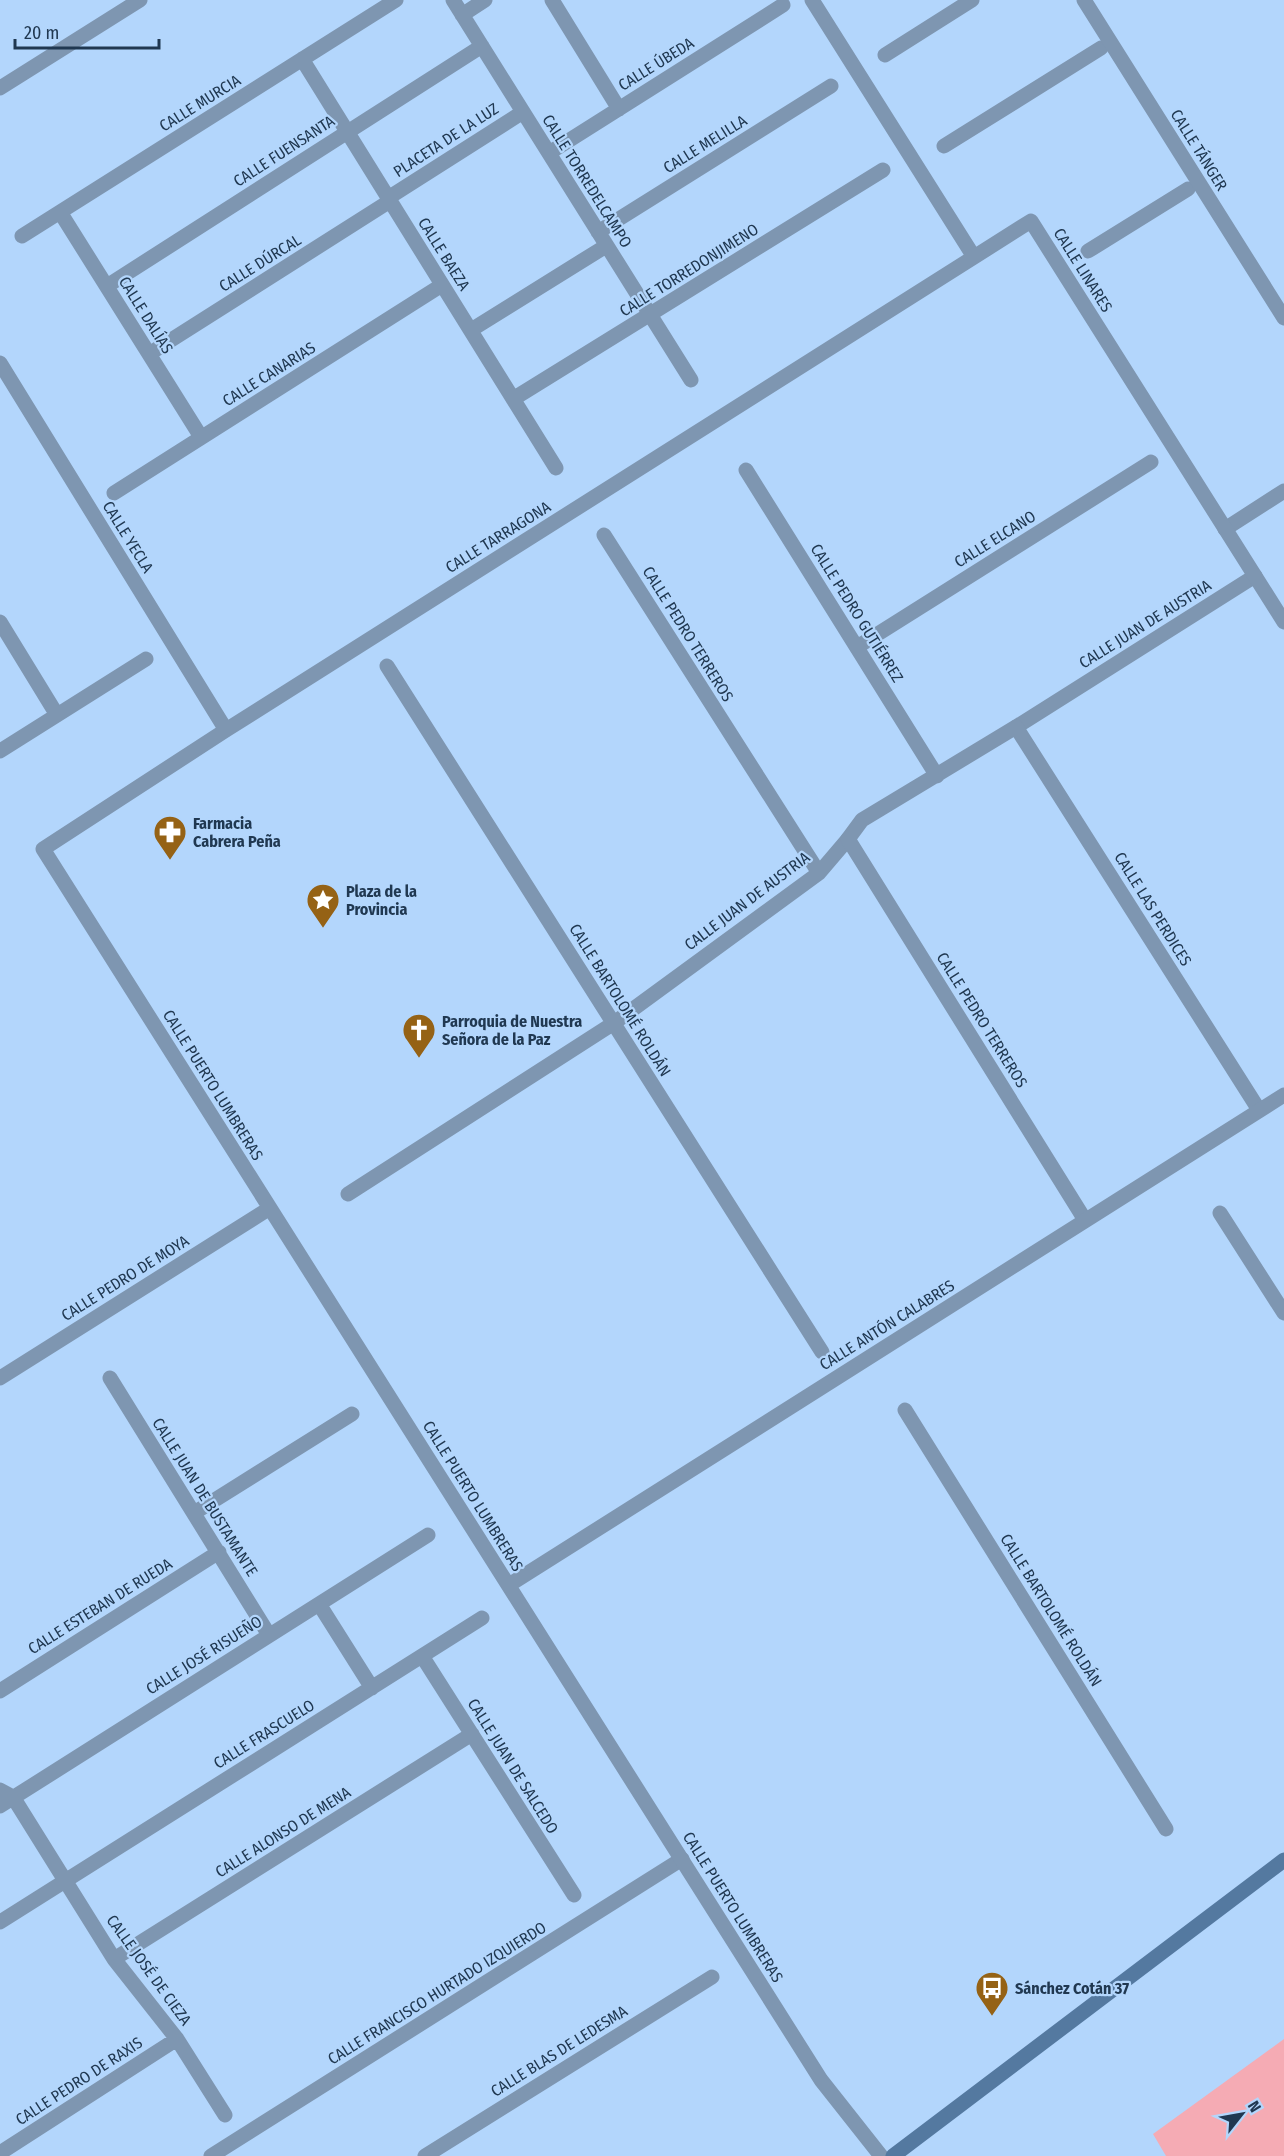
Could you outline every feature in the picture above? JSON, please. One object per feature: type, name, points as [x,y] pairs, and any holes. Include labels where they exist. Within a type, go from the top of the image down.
[{"type":"main road","points":[[892,2156],[1284,1860]]},
{"type":"street","points":[[0,88],[140,0]]},
{"type":"street","name":"CALLE MURCIA","points":[[22,236],[396,0]]},
{"type":"street","name":"CALLE TORREDELCAMPO","points":[[453,0],[691,380]]},
{"type":"street","points":[[462,15],[485,0]]},
{"type":"street","points":[[552,0],[619,109]]},
{"type":"street","points":[[812,0],[974,257]]},
{"type":"street","points":[[885,56],[972,0]]},
{"type":"street","name":"CALLE TÁNGER","points":[[1084,0],[1284,318]]},
{"type":"street","name":"CALLE ÚBEDA","points":[[549,153],[783,5]]},
{"type":"street","name":"CALLE FUENSANTA","points":[[107,286],[482,46]]},
{"type":"street","points":[[944,146],[1101,48]]},
{"type":"street","name":"CALLE BAEZA","points":[[302,59],[556,468]]},
{"type":"street","name":"CALLE MELILLA","points":[[602,239],[831,86]]},
{"type":"street","name":"PLACETA DE LA LUZ","points":[[389,200],[523,112]]},
{"type":"street","name":"CALLE TORREDONJIMENO","points":[[513,399],[883,170]]},
{"type":"street","points":[[1088,251],[1188,189]]},
{"type":"street","name":"CALLE DÚRCAL","points":[[150,354],[389,200]]},
{"type":"street","name":"CALLE DALÍAS","points":[[60,212],[201,437]]},
{"type":"street","name":"CALLE LINARES","points":[[974,257],[1030,221],[1284,622]]},
{"type":"street","points":[[471,330],[602,239]]},
{"type":"street","name":"CALLE TARRAGONA","points":[[43,849],[226,730],[974,257]]},
{"type":"street","name":"CALLE CANARIAS","points":[[114,493],[442,285]]},
{"type":"street","name":"CALLE YECLA","points":[[0,363],[226,730]]},
{"type":"street","name":"CALLE ELCANO","points":[[857,646],[1151,462]]},
{"type":"street","name":"CALLE PEDRO GUTIÉRREZ","points":[[746,470],[937,776]]},
{"type":"street","points":[[1225,529],[1284,491]]},
{"type":"street","name":"CALLE PEDRO TERREROS","points":[[604,535],[819,873]]},
{"type":"street","name":"CALLE JUAN DE AUSTRIA","points":[[348,1194],[614,1023],[819,873],[862,820],[1016,727],[1255,576]]},
{"type":"street","points":[[0,624],[57,715]]},
{"type":"street","points":[[0,751],[146,659]]},
{"type":"street","name":"CALLE BARTOLOMÉ ROLDÁN","points":[[387,666],[822,1352]]},
{"type":"street","name":"CALLE LAS PERDICES","points":[[1016,727],[1259,1110]]},
{"type":"street","name":"CALLE PEDRO TERREROS","points":[[848,839],[1085,1220]]},
{"type":"street","name":"CALLE PUERTO LUMBRERAS","points":[[43,849],[821,2080],[881,2156]]},
{"type":"street","name":"CALLE ANTÓN CALABRES","points":[[509,1585],[1284,1095]]},
{"type":"street","name":"CALLE PEDRO DE MOYA","points":[[0,1378],[270,1208]]},
{"type":"street","points":[[1220,1213],[1284,1313]]},
{"type":"street","name":"CALLE JUAN DE BUSTAMANTE","points":[[110,1378],[269,1635]]},
{"type":"street","name":"CALLE BARTOLOMÉ ROLDÁN","points":[[905,1410],[1166,1829]]},
{"type":"street","points":[[194,1513],[352,1414]]},
{"type":"street","name":"CALLE JOSÉ RISUEÑO","points":[[4,1798],[428,1535]]},
{"type":"street","name":"CALLE ESTEBAN DE RUEDA","points":[[0,1691],[219,1552]]},
{"type":"street","points":[[319,1604],[372,1688]]},
{"type":"street","name":"CALLE FRASCUELO","points":[[0,1922],[482,1618]]},
{"type":"street","name":"CALLE JUAN DE SALCEDO","points":[[422,1656],[574,1895]]},
{"type":"street","name":"CALLE ALONSO DE MENA","points":[[114,1959],[471,1734]]},
{"type":"street","name":"CALLE JOSÉ DE CIEZA","points":[[4,1798],[65,1881],[114,1959],[177,2039],[225,2115]]},
{"type":"street","name":"CALLE FRANCISCO HURTADO IZQUIERDO","points":[[211,2156],[682,1859]]},
{"type":"street","name":"CALLE BLAS DE LEDESMA","points":[[425,2156],[712,1977]]},
{"type":"street","name":"CALLE PEDRO DE RAXIS","points":[[0,2153],[177,2039]]},
{"type":"shaded area","points":[[1284,2039],[1284,2156],[1166,2156],[1153,2134]]},
{"type":"place","name":"Farmacia Cabrera Peña","points":[[170,861]]},
{"type":"place","name":"Plaza de la Provincia","points":[[323,929]]},
{"type":"place","name":"Parroquia de Nuestra Señora de la Paz","points":[[419,1059]]},
{"type":"place","name":"Sánchez Cotán 37","points":[[992,2017]]}]
